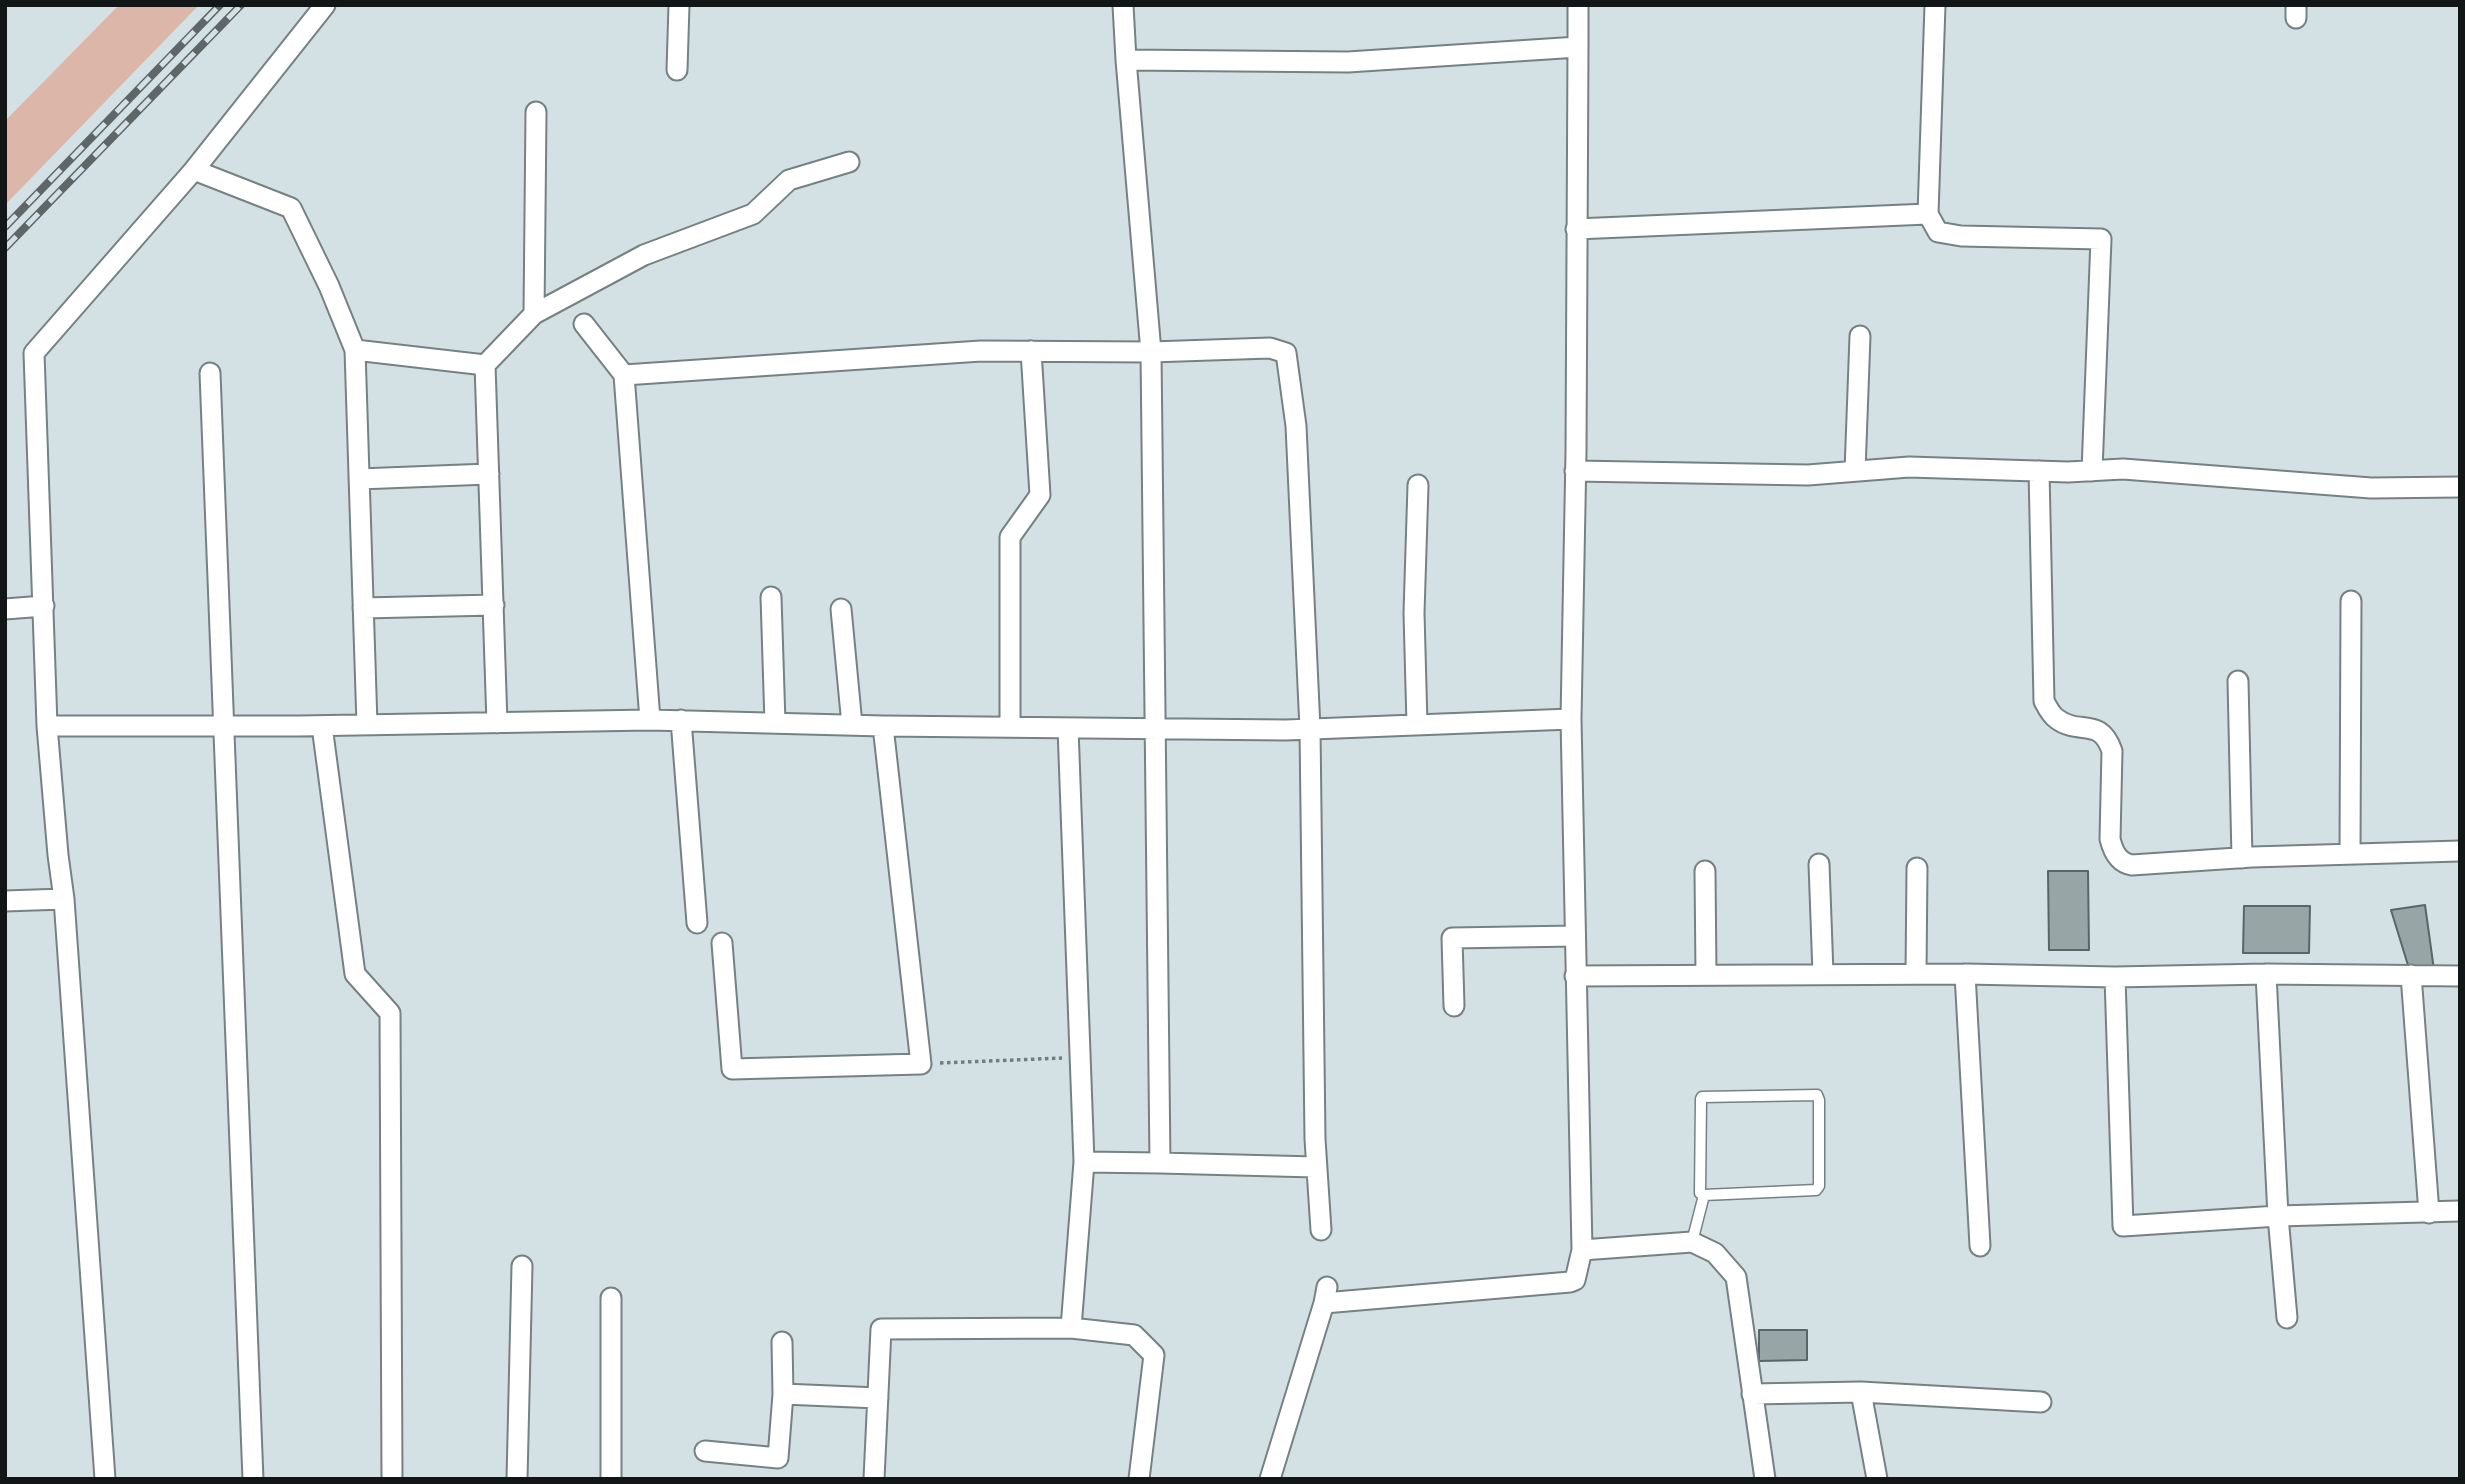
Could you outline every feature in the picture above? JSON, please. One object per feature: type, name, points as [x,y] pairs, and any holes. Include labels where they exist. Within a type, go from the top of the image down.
[{"type":"street","points":[[105,1479],[64,899],[47,726],[34,353],[194,170],[325,5]]},
{"type":"street","points":[[677,70],[678,5]]},
{"type":"street","points":[[1123,5],[1151,352],[1160,1163]]},
{"type":"street","points":[[1270,1479],[1325,1295],[1570,1282],[1575,1280],[1583,1250],[1571,719],[1578,5]]},
{"type":"street","points":[[1935,5],[1928,214],[1938,232],[1961,236],[2101,239],[2092,471]]},
{"type":"street","points":[[1126,60],[1348,62],[1578,47]]},
{"type":"street","points":[[534,314],[536,112]]},
{"type":"street","points":[[497,723],[485,365],[534,314],[644,255],[753,214],[789,180],[849,162]]},
{"type":"street","points":[[194,170],[290,208],[329,286],[355,349],[367,725]]},
{"type":"street","points":[[1576,229],[1928,214]]},
{"type":"street","points":[[584,324],[624,375],[650,720]]},
{"type":"street","points":[[1855,471],[1860,336]]},
{"type":"street","points":[[624,375],[981,351],[1151,352],[1270,348],[1286,353],[1296,426],[1310,729],[1315,1167],[1321,1230]]},
{"type":"street","points":[[355,349],[485,365]]},
{"type":"street","points":[[1010,727],[1010,537],[1040,495],[1031,351]]},
{"type":"street","points":[[210,373],[253,1479]]},
{"type":"street","points":[[1575,471],[1808,475],[1909,467],[2039,471],[2159,470],[2371,488],[2460,487]]},
{"type":"street","points":[[2039,471],[2043,701],[2056,718],[2073,726],[2098,730],[2109,742],[2112,751],[2110,839],[2113,851],[2126,864],[2460,852]]},
{"type":"street","points":[[359,479],[489,474]]},
{"type":"street","points":[[1417,725],[1414,613],[1418,485]]},
{"type":"street","points":[[771,597],[775,723]]},
{"type":"street","points":[[2350,854],[2351,601]]},
{"type":"street","points":[[363,608],[494,604]]},
{"type":"street","points":[[5,609],[44,606]]},
{"type":"street","points":[[841,609],[852,725]]},
{"type":"street","points":[[2238,681],[2242,858]]},
{"type":"street","points":[[47,726],[322,726],[681,720],[883,726],[1310,729],[1571,719]]},
{"type":"street","points":[[681,720],[697,923]]},
{"type":"street","points":[[322,726],[355,974],[390,1013],[392,1479]]},
{"type":"street","points":[[722,943],[732,1069],[920,1064],[883,726]]},
{"type":"street","points":[[1068,728],[1084,1162],[1071,1328]]},
{"type":"street","points":[[1819,864],[1823,974]]},
{"type":"street","points":[[1916,974],[1917,869]]},
{"type":"street","points":[[1704,871],[1706,975]]},
{"type":"street","points":[[5,901],[64,899]]},
{"type":"street","points":[[1454,1006],[1452,938],[1575,936]]},
{"type":"street","points":[[1965,974],[1980,1245]]},
{"type":"street","points":[[2266,974],[2278,1216],[2287,1318]]},
{"type":"street","points":[[2411,975],[2429,1213]]},
{"type":"street","points":[[1575,976],[2460,976]]},
{"type":"street","points":[[2115,977],[2123,1226],[2278,1216],[2460,1211]]},
{"type":"street","points":[[1084,1162],[1315,1167]]},
{"type":"street","points":[[1583,1250],[1692,1242],[1715,1253],[1736,1277],[1765,1479]]},
{"type":"street","points":[[517,1479],[522,1266]]},
{"type":"street","points":[[611,1298],[611,1479]]},
{"type":"street","points":[[874,1479],[881,1329],[1071,1328],[1134,1335],[1154,1355],[1139,1479]]},
{"type":"street","points":[[705,1451],[778,1458],[783,1394],[782,1342]]},
{"type":"street","points":[[1752,1394],[1861,1392],[2041,1402]]},
{"type":"street","points":[[1861,1392],[1877,1479]]},
{"type":"street","points":[[783,1394],[878,1398]]},
{"type":"lane","points":[[1816,1095],[1819,1100],[1819,1186],[1816,1189],[1704,1195],[1700,1193],[1702,1097],[1816,1095]]},
{"type":"lane","points":[[1692,1242],[1704,1195]]},
{"type":"path","points":[[920,1064],[1080,1058]]},
{"type":"shaded area","points":[[119,5],[199,5],[5,205],[5,121]]},
{"type":"building","points":[[2048,871],[2088,871],[2089,950],[2049,950]]},
{"type":"building","points":[[2425,905],[2434,970],[2411,975],[2391,910]]},
{"type":"building","points":[[2244,906],[2310,906],[2309,953],[2243,953]]},
{"type":"building","points":[[1759,1330],[1807,1330],[1807,1360],[1759,1361]]},
{"type":"railway","points":[[5,227],[220,5]]},
{"type":"railway","points":[[5,248],[241,5]]}]
